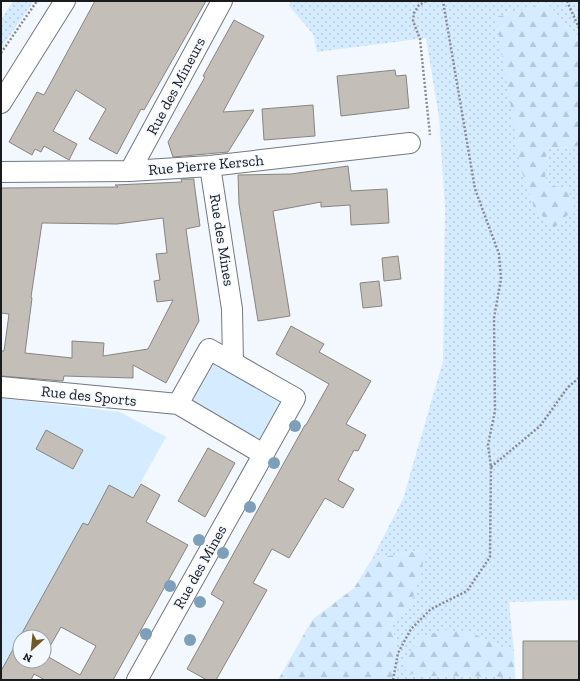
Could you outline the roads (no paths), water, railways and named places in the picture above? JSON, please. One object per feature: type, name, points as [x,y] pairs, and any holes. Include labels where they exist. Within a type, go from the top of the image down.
[{"type":"street","points":[[1,103],[65,1]]},
{"type":"street","name":"Rue des Mineurs","points":[[130,171],[222,1]]},
{"type":"street","name":"Rue Pierre Kersch","points":[[1,172],[130,171],[210,166],[410,143]]},
{"type":"street","name":"Rue des Mines","points":[[137,680],[295,398],[233,363],[232,309],[210,166]]},
{"type":"street","points":[[233,363],[209,349],[178,404],[263,454]]},
{"type":"street","name":"Rue des Sports","points":[[1,387],[178,404]]}]
